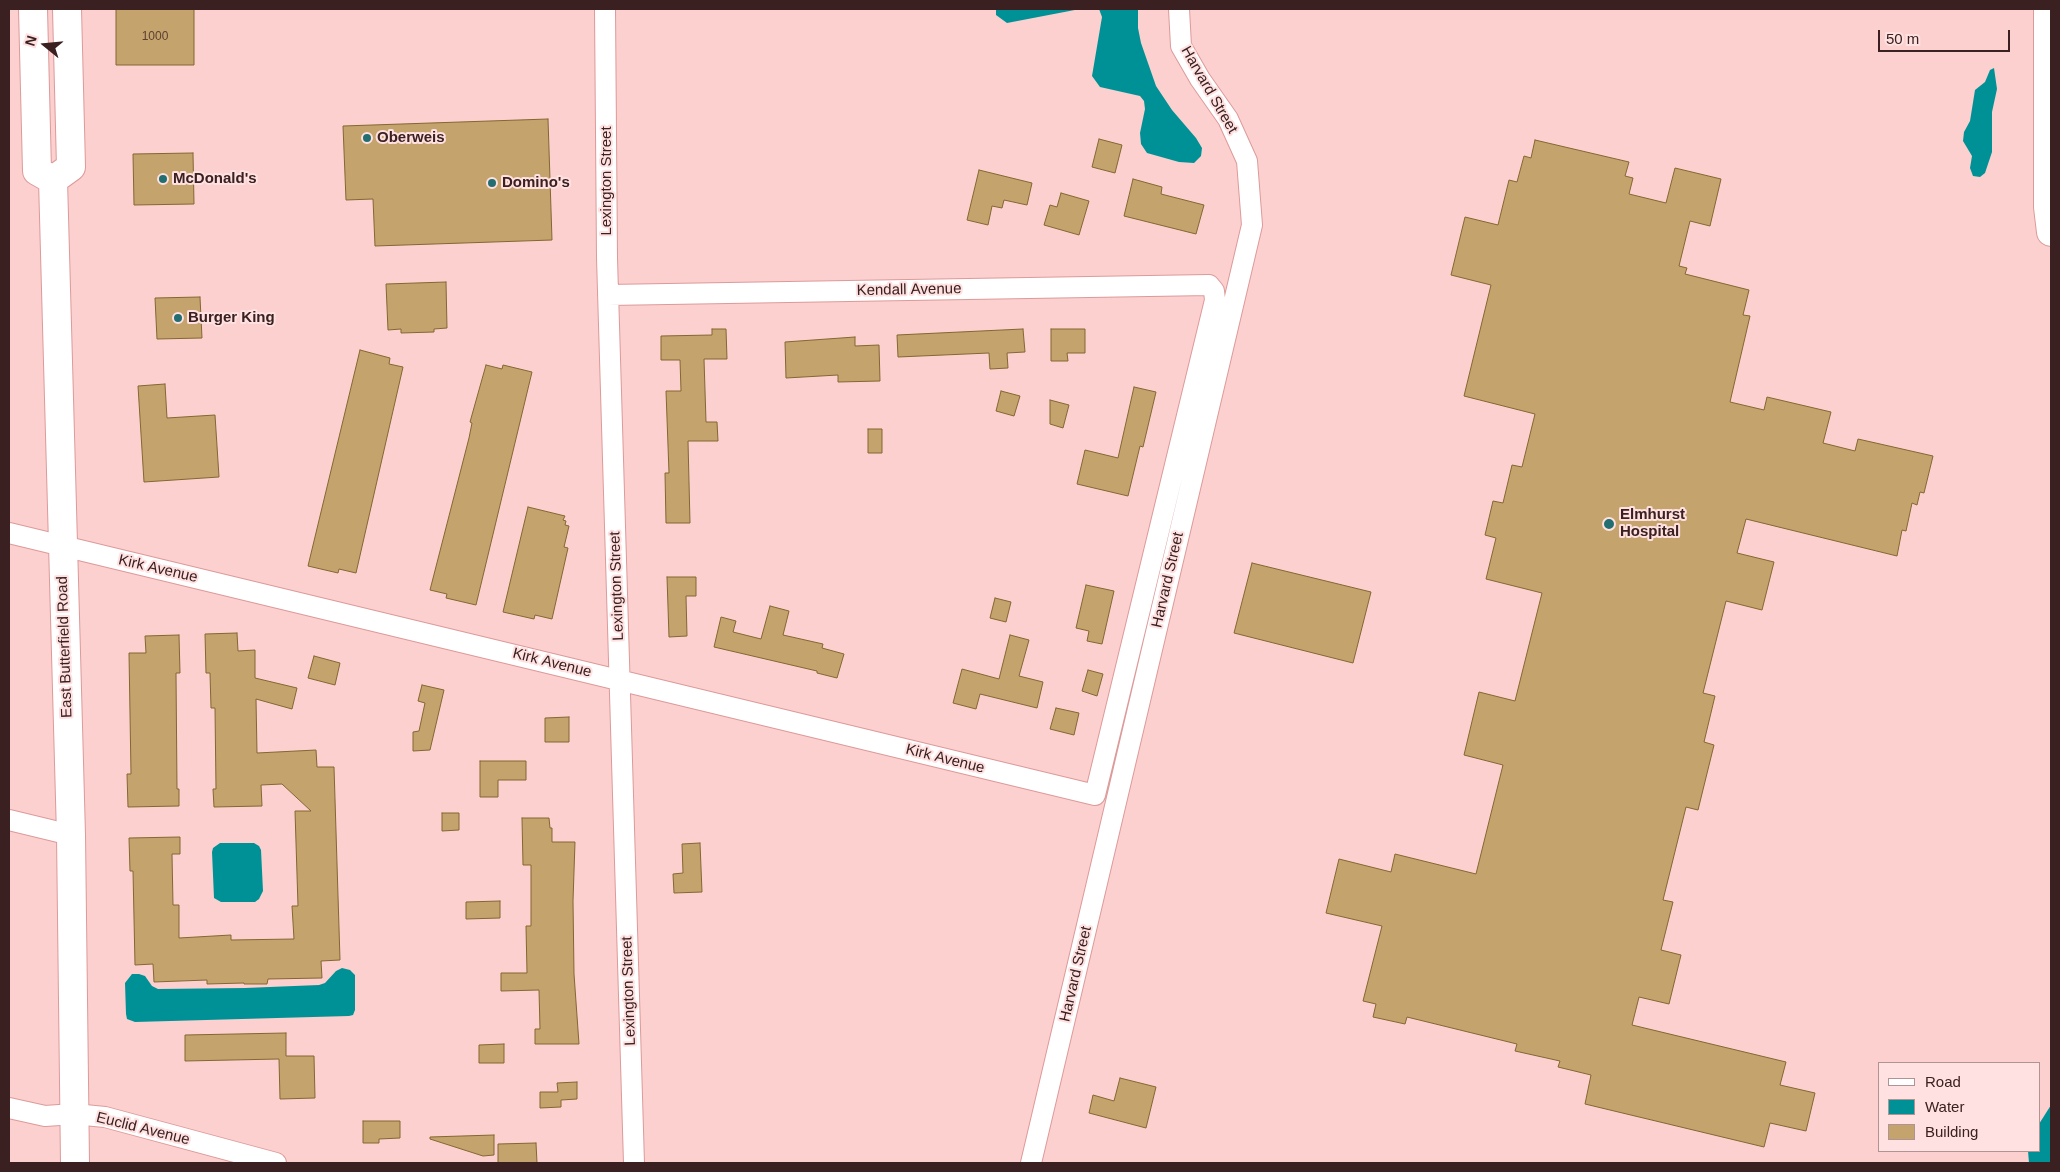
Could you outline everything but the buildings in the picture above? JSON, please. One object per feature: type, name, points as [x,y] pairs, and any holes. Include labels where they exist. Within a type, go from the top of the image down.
[{"type":"main road","points":[[33,9],[37,171],[53,180],[71,167],[67,9]]},
{"type":"main road","points":[[2048,9],[2048,207],[2051,232]]},
{"type":"main road","name":"East Butterfield Road","points":[[53,180],[71,835],[75,1163]]},
{"type":"street","name":"Lexington Street","points":[[605,9],[608,295],[634,1163]]},
{"type":"street","name":"Harvard Street","points":[[1030,1163],[1252,225],[1247,161],[1228,119],[1200,79],[1181,46],[1179,9]]},
{"type":"street","name":"Kendall Avenue","points":[[608,295],[1209,285]]},
{"type":"street","name":"Harvard Street","points":[[1095,795],[1215,300],[1214,291],[1209,285]]},
{"type":"street","name":"Kirk Avenue","points":[[9,533],[1095,795]]},
{"type":"street","points":[[9,820],[71,835]]},
{"type":"street","name":"Euclid Avenue","points":[[9,1108],[45,1116],[74,1114],[106,1118],[276,1163]]},
{"type":"water","points":[[996,9],[1080,9],[1007,23],[996,15]]},
{"type":"water","points":[[1099,9],[1138,9],[1138,28],[1141,43],[1156,86],[1202,148],[1201,156],[1194,163],[1179,162],[1147,153],[1141,144],[1140,133],[1145,109],[1144,101],[1140,96],[1100,87],[1092,76],[1102,17]]},
{"type":"water","points":[[1994,68],[1997,89],[1992,112],[1992,152],[1985,173],[1980,177],[1973,176],[1970,168],[1972,156],[1963,141],[1964,132],[1970,121],[1975,90],[1985,82],[1990,70]]},
{"type":"water","points":[[220,843],[254,843],[259,846],[261,850],[263,891],[255,902],[221,902],[214,898],[212,852],[213,848]]},
{"type":"water","points":[[342,968],[350,970],[355,975],[355,1010],[353,1015],[349,1016],[135,1022],[127,1019],[125,983],[132,974],[145,976],[152,986],[158,989],[245,988],[319,985],[325,983],[336,971]]},
{"type":"water","points":[[2051,1105],[2051,1163],[2029,1163],[2028,1152],[2040,1152],[2040,1122]]},
{"type":"place","name":"Oberweis","points":[[367,138]]},
{"type":"place","name":"McDonald's","points":[[163,179]]},
{"type":"place","name":"Domino's","points":[[492,183]]},
{"type":"place","name":"Burger King","points":[[178,318]]},
{"type":"place","name":"Elmhurst Hospital","points":[[1609,524]]}]
